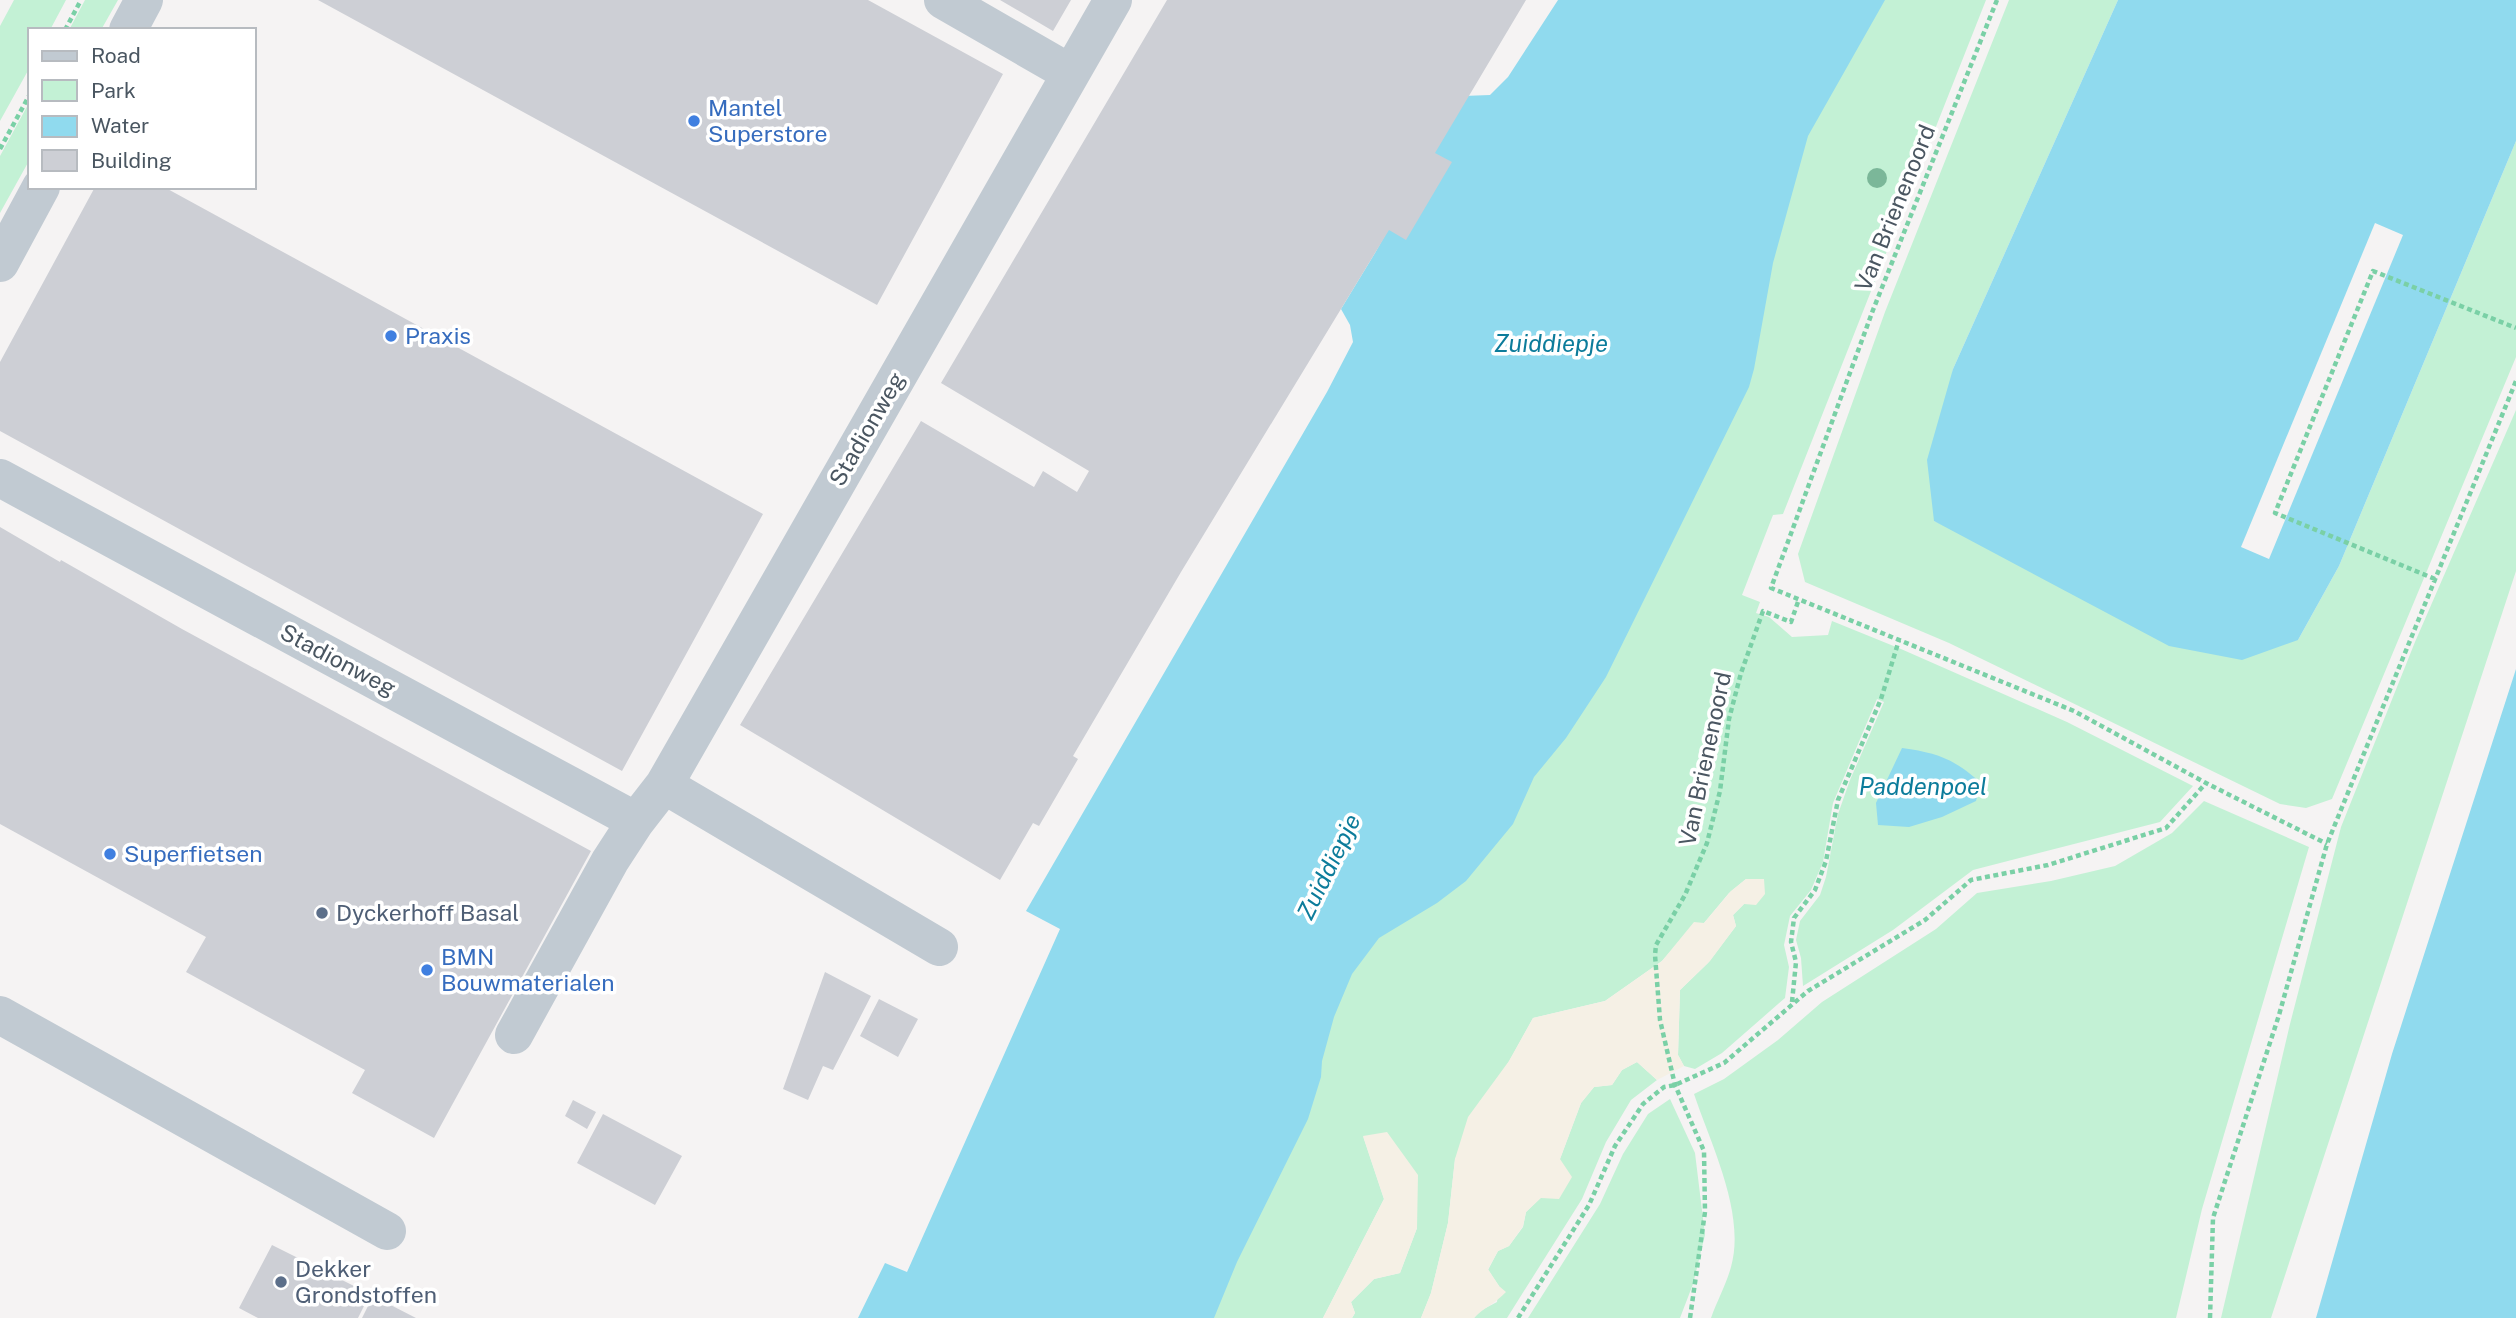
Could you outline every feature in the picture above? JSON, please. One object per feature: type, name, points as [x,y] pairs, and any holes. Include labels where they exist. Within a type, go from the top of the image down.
[{"type":"street","points":[[129,28],[144,0]]},
{"type":"street","points":[[943,0],[1070,73]]},
{"type":"street","name":"Stadionweg","points":[[1,479],[636,821],[664,785],[1113,0]]},
{"type":"street","points":[[0,263],[40,189]]},
{"type":"street","points":[[664,785],[939,947]]},
{"type":"street","points":[[514,1035],[610,862],[636,821]]},
{"type":"street","points":[[0,1015],[387,1231]]},
{"type":"path","points":[[66,28],[81,0]]},
{"type":"path","name":"Van Brienenoord","points":[[1690,1318],[1705,1212],[1704,1151],[1675,1085],[1660,1020],[1655,966],[1656,945],[1685,895],[1707,844],[1720,791],[1728,719],[1763,611],[1791,622],[1799,599],[1771,588],[1873,310],[1997,0]]},
{"type":"path","points":[[0,149],[28,98]]},
{"type":"path","points":[[2434,579],[2275,513],[2374,271],[2516,328]]},
{"type":"path","points":[[2210,1318],[2213,1218],[2279,1015],[2327,844],[2516,381]]},
{"type":"path","points":[[1799,599],[2074,712],[2327,844]]},
{"type":"path","points":[[1792,1003],[1796,962],[1791,942],[1794,918],[1815,890],[1826,861],[1838,800],[1881,699],[1899,640]]},
{"type":"path","points":[[1518,1318],[1589,1205],[1615,1146],[1643,1104],[1664,1087],[1675,1085],[1724,1063],[1808,991],[1925,920],[1971,880],[2048,865],[2166,828],[2206,783]]},
{"type":"green space","points":[[14,0],[66,0],[51,28],[28,28],[28,71],[0,121],[0,26]]},
{"type":"green space","points":[[85,0],[118,0],[102,28],[70,28]]},
{"type":"green space","points":[[1848,0],[1986,0],[1783,514],[1773,515],[1742,595],[1760,602],[1756,613],[1769,617],[1792,637],[1828,635],[1832,621],[2067,722],[2193,786],[2160,822],[1973,870],[1893,930],[1803,986],[1801,958],[1796,940],[1800,921],[1820,895],[1838,814],[1884,702],[1877,699],[1833,803],[1823,862],[1811,890],[1790,916],[1784,945],[1789,967],[1785,998],[1722,1053],[1695,1069],[1684,1066],[1678,1055],[1680,990],[1708,963],[1736,926],[1733,915],[1744,904],[1746,879],[1729,893],[1704,923],[1677,944],[1662,961],[1605,1001],[1533,1018],[1455,1159],[1448,1223],[1431,1293],[1421,1318],[1352,1318],[1355,1313],[1351,1302],[1374,1279],[1400,1273],[1417,1228],[1363,1136],[1384,1199],[1323,1318],[1202,1318],[1348,972]]},
{"type":"green space","points":[[2009,0],[2118,0],[1953,369],[1934,521],[2298,640],[2339,566],[2516,141],[2516,357],[2332,799],[2306,808],[2280,804],[1949,643],[1805,582],[1798,554],[1885,312]]},
{"type":"green space","points":[[28,105],[28,163],[0,213],[0,156]]},
{"type":"green space","points":[[2516,410],[2516,571],[2271,1318],[2221,1318],[2290,1024],[2341,827],[2415,642]]},
{"type":"green space","points":[[2204,801],[2309,847],[2202,1209],[2176,1318],[1711,1318],[1731,1267],[1734,1225],[1717,1157],[1694,1094],[1724,1079],[1778,1040],[1822,1002],[1936,929],[1977,893],[2051,881],[2115,866],[2172,833]]},
{"type":"green space","points":[[1637,1062],[1657,1080],[1631,1100],[1606,1142],[1582,1199],[1507,1318],[1474,1318],[1480,1311],[1497,1302],[1499,1286],[1488,1270],[1498,1251],[1509,1246],[1523,1227],[1526,1212],[1541,1197],[1560,1159],[1581,1103],[1594,1087],[1612,1085],[1622,1070]]},
{"type":"green space","points":[[1670,1099],[1695,1153],[1705,1235],[1693,1284],[1680,1318],[1528,1318],[1600,1204],[1623,1154],[1648,1114]]},
{"type":"sand","points":[[1746,879],[1764,879],[1765,894],[1756,905],[1744,904],[1733,915],[1736,926],[1710,961],[1680,990],[1678,1055],[1684,1066],[1657,1080],[1637,1062],[1622,1070],[1612,1085],[1594,1087],[1581,1103],[1560,1159],[1572,1177],[1559,1199],[1541,1198],[1526,1212],[1523,1226],[1509,1246],[1498,1251],[1488,1269],[1506,1292],[1474,1318],[1421,1318],[1431,1293],[1448,1223],[1455,1159],[1468,1117],[1509,1061],[1533,1018],[1605,1001],[1662,961],[1694,922],[1704,923],[1731,891]]},
{"type":"sand","points":[[1387,1132],[1418,1175],[1417,1228],[1400,1273],[1374,1279],[1351,1302],[1355,1313],[1352,1318],[1323,1318],[1384,1199],[1363,1136]]},
{"type":"water","name":"Zuiddiepje","points":[[1558,0],[1885,0],[1808,136],[1773,263],[1749,387],[1606,677],[1566,738],[1534,777],[1513,824],[1466,881],[1437,903],[1379,938],[1352,974],[1334,1017],[1322,1061],[1321,1077],[1308,1119],[1237,1262],[1214,1318],[858,1318],[885,1263],[907,1272],[1060,929],[1026,911],[1327,392],[1353,342],[1350,325],[1341,309],[1463,96],[1490,95],[1508,77]]},
{"type":"water","points":[[2118,0],[2516,0],[2516,141],[2339,566],[2298,640],[2242,660],[2169,646],[1934,521],[1927,460],[1953,369]]},
{"type":"water","points":[[2516,669],[2516,1318],[2316,1318],[2392,1054]]},
{"type":"water","name":"Paddenpoel","points":[[1902,748],[1936,755],[1962,768],[1981,783],[1976,801],[1942,817],[1909,827],[1878,825],[1876,803]]},
{"type":"pier","points":[[2375,223],[2403,235],[2269,559],[2241,547]]},
{"type":"building","points":[[318,0],[868,0],[1003,74],[877,305]]},
{"type":"building","points":[[1000,0],[1071,0],[1053,31]]},
{"type":"building","points":[[1167,0],[1526,0],[1435,153],[1452,162],[1406,240],[1389,230],[1181,572],[1073,756],[1078,759],[1039,826],[1033,823],[1000,880],[740,725],[921,421],[1034,487],[1043,471],[1077,492],[1089,471],[941,383]]},
{"type":"building","points":[[94,189],[168,189],[763,514],[622,771],[0,431],[0,362]]},
{"type":"building","points":[[0,527],[591,851],[434,1138],[352,1093],[365,1070],[186,972],[206,937],[0,824]]},
{"type":"building","points":[[825,972],[871,996],[833,1070],[823,1066],[808,1100],[783,1089]]},
{"type":"building","points":[[879,999],[918,1019],[898,1057],[860,1036]]},
{"type":"building","points":[[573,1100],[596,1112],[587,1129],[565,1116]]},
{"type":"building","points":[[603,1114],[682,1156],[655,1205],[577,1163]]},
{"type":"building","points":[[272,1245],[370,1294],[358,1318],[258,1318],[239,1308]]},
{"type":"building","points":[[373,1296],[416,1318],[362,1318]]},
{"type":"place","name":"Mantel Superstore","points":[[694,121]]},
{"type":"place","name":"Praxis","points":[[391,336]]},
{"type":"place","name":"Superfietsen","points":[[110,854]]},
{"type":"place","name":"Dyckerhoff Basal","points":[[322,913]]},
{"type":"place","name":"BMN Bouwmaterialen","points":[[427,970]]},
{"type":"place","name":"Dekker Grondstoffen","points":[[281,1282]]}]
